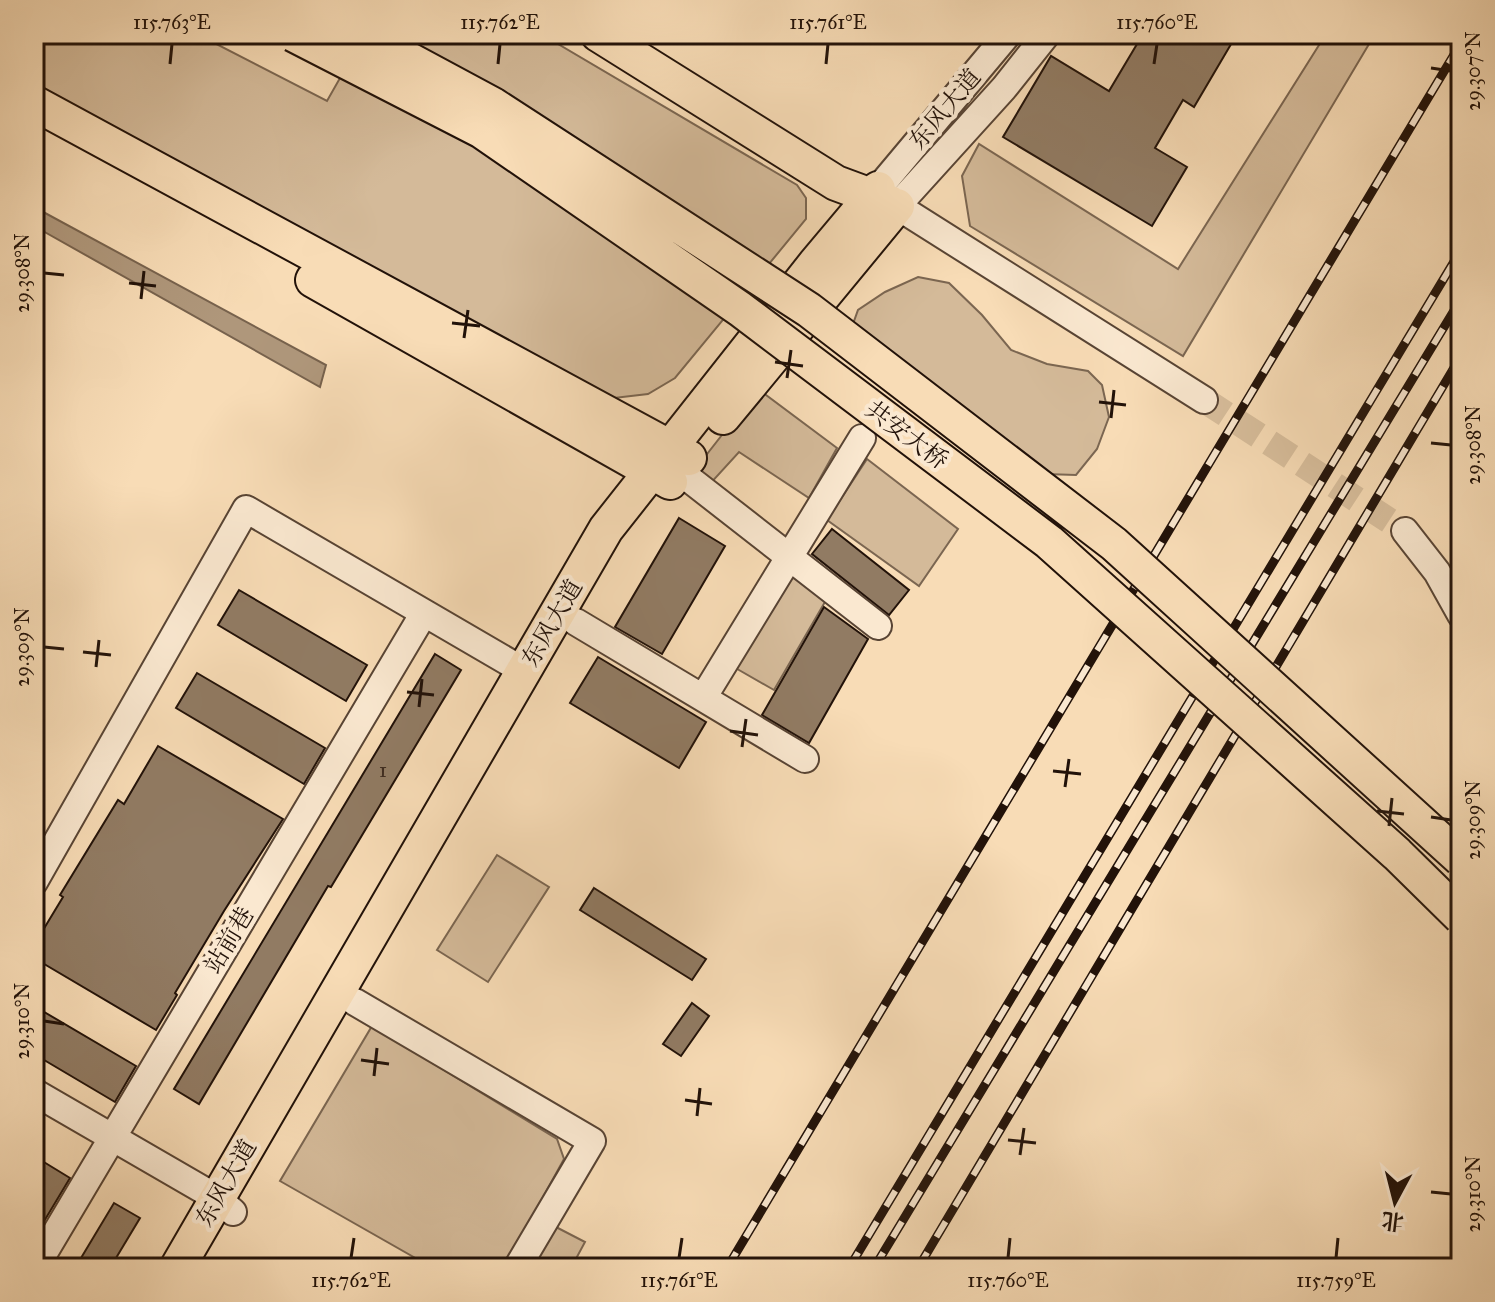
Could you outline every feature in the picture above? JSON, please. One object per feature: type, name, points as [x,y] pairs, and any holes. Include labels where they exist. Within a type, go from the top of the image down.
[{"type":"main road","name":"共安大桥","points":[[293,34],[482,131],[740,309],[1012,514],[1049,542],[1351,813],[1461,917]]},
{"type":"main road","name":"共安大桥","points":[[361,34],[493,105],[809,310],[1114,544],[1461,859]]},
{"type":"main road","points":[[598,34],[836,183],[882,197]]},
{"type":"main road","points":[[638,34],[851,165],[882,197]]},
{"type":"main road","points":[[34,103],[672,466]]},
{"type":"main road","points":[[34,123],[672,466]]},
{"type":"main road","points":[[201,1268],[225,1205],[355,1002],[627,535],[672,466],[882,197]]},
{"type":"main road","name":"东风大道","points":[[177,1268],[225,1205],[606,529],[672,466]]},
{"type":"street","name":"东风大道","points":[[882,197],[1008,34]]},
{"type":"street","name":"东风大道","points":[[882,197],[1004,88],[1047,34]]},
{"type":"street","points":[[882,197],[1204,400]]},
{"type":"street","points":[[703,698],[862,438]]},
{"type":"street","points":[[672,466],[878,626]]},
{"type":"street","points":[[34,882],[246,509],[524,671]]},
{"type":"street","points":[[1405,531],[1437,572],[1461,615]]},
{"type":"street","name":"站前巷","points":[[35,1268],[424,613]]},
{"type":"street","points":[[576,622],[805,759]]},
{"type":"street","points":[[355,1002],[592,1141],[517,1268]]},
{"type":"street","points":[[34,1092],[225,1205]]},
{"type":"shaded area","points":[[34,34],[197,34],[327,101],[365,34],[541,34],[797,185],[806,198],[806,219],[675,378],[648,394],[614,398],[34,94]]},
{"type":"shaded area","points":[[1326,34],[1375,34],[1183,356],[970,226],[962,176],[979,144],[1178,269]]},
{"type":"shaded area","points":[[34,207],[326,365],[320,387],[34,226]]},
{"type":"shaded area","points":[[918,277],[949,283],[982,315],[1011,350],[1047,364],[1088,371],[1102,385],[1109,417],[1097,449],[1076,475],[1045,474],[853,324],[858,310],[885,292]]},
{"type":"shaded area","points":[[758,389],[837,448],[809,498],[739,452],[709,485],[693,472]]},
{"type":"shaded area","points":[[867,459],[958,529],[919,586],[827,520]]},
{"type":"shaded area","points":[[787,572],[829,595],[774,690],[732,666]]},
{"type":"shaded area","points":[[497,855],[549,887],[488,982],[437,950]]},
{"type":"shaded area","points":[[372,1026],[557,1139],[564,1159],[504,1268],[433,1268],[280,1181]]},
{"type":"shaded area","points":[[554,1226],[585,1242],[571,1268],[532,1268]]},
{"type":"building","points":[[1143,34],[1237,34],[1194,107],[1183,100],[1155,148],[1187,167],[1152,226],[1003,137],[1051,56],[1109,91]]},
{"type":"building","points":[[679,518],[725,546],[662,654],[615,627]]},
{"type":"building","points":[[832,529],[909,590],[889,615],[812,554]]},
{"type":"building","points":[[239,590],[367,665],[346,701],[218,625]]},
{"type":"building","points":[[824,607],[868,639],[809,743],[762,715]]},
{"type":"building","points":[[435,654],[461,670],[199,1104],[174,1089]]},
{"type":"building","points":[[598,657],[706,722],[679,768],[570,703]]},
{"type":"building","points":[[197,673],[325,748],[304,784],[176,708]]},
{"type":"building","points":[[158,746],[283,819],[224,911],[156,1030],[34,958],[34,945],[63,897],[60,895],[118,800],[124,804]]},
{"type":"building","points":[[594,888],[706,959],[692,980],[580,910]]},
{"type":"building","points":[[692,1003],[709,1016],[681,1056],[663,1044]]},
{"type":"building","points":[[34,1006],[136,1066],[115,1102],[34,1054]]},
{"type":"building","points":[[34,1156],[70,1178],[34,1238]]},
{"type":"building","points":[[114,1203],[140,1218],[110,1268],[75,1268]]},
{"type":"tunnel","points":[[1204,400],[1405,531]]},
{"type":"railway","points":[[727,1268],[1461,43]]},
{"type":"railway","points":[[849,1268],[1461,250]]},
{"type":"railway","points":[[874,1268],[1461,299]]},
{"type":"railway","points":[[918,1268],[1461,356]]}]
